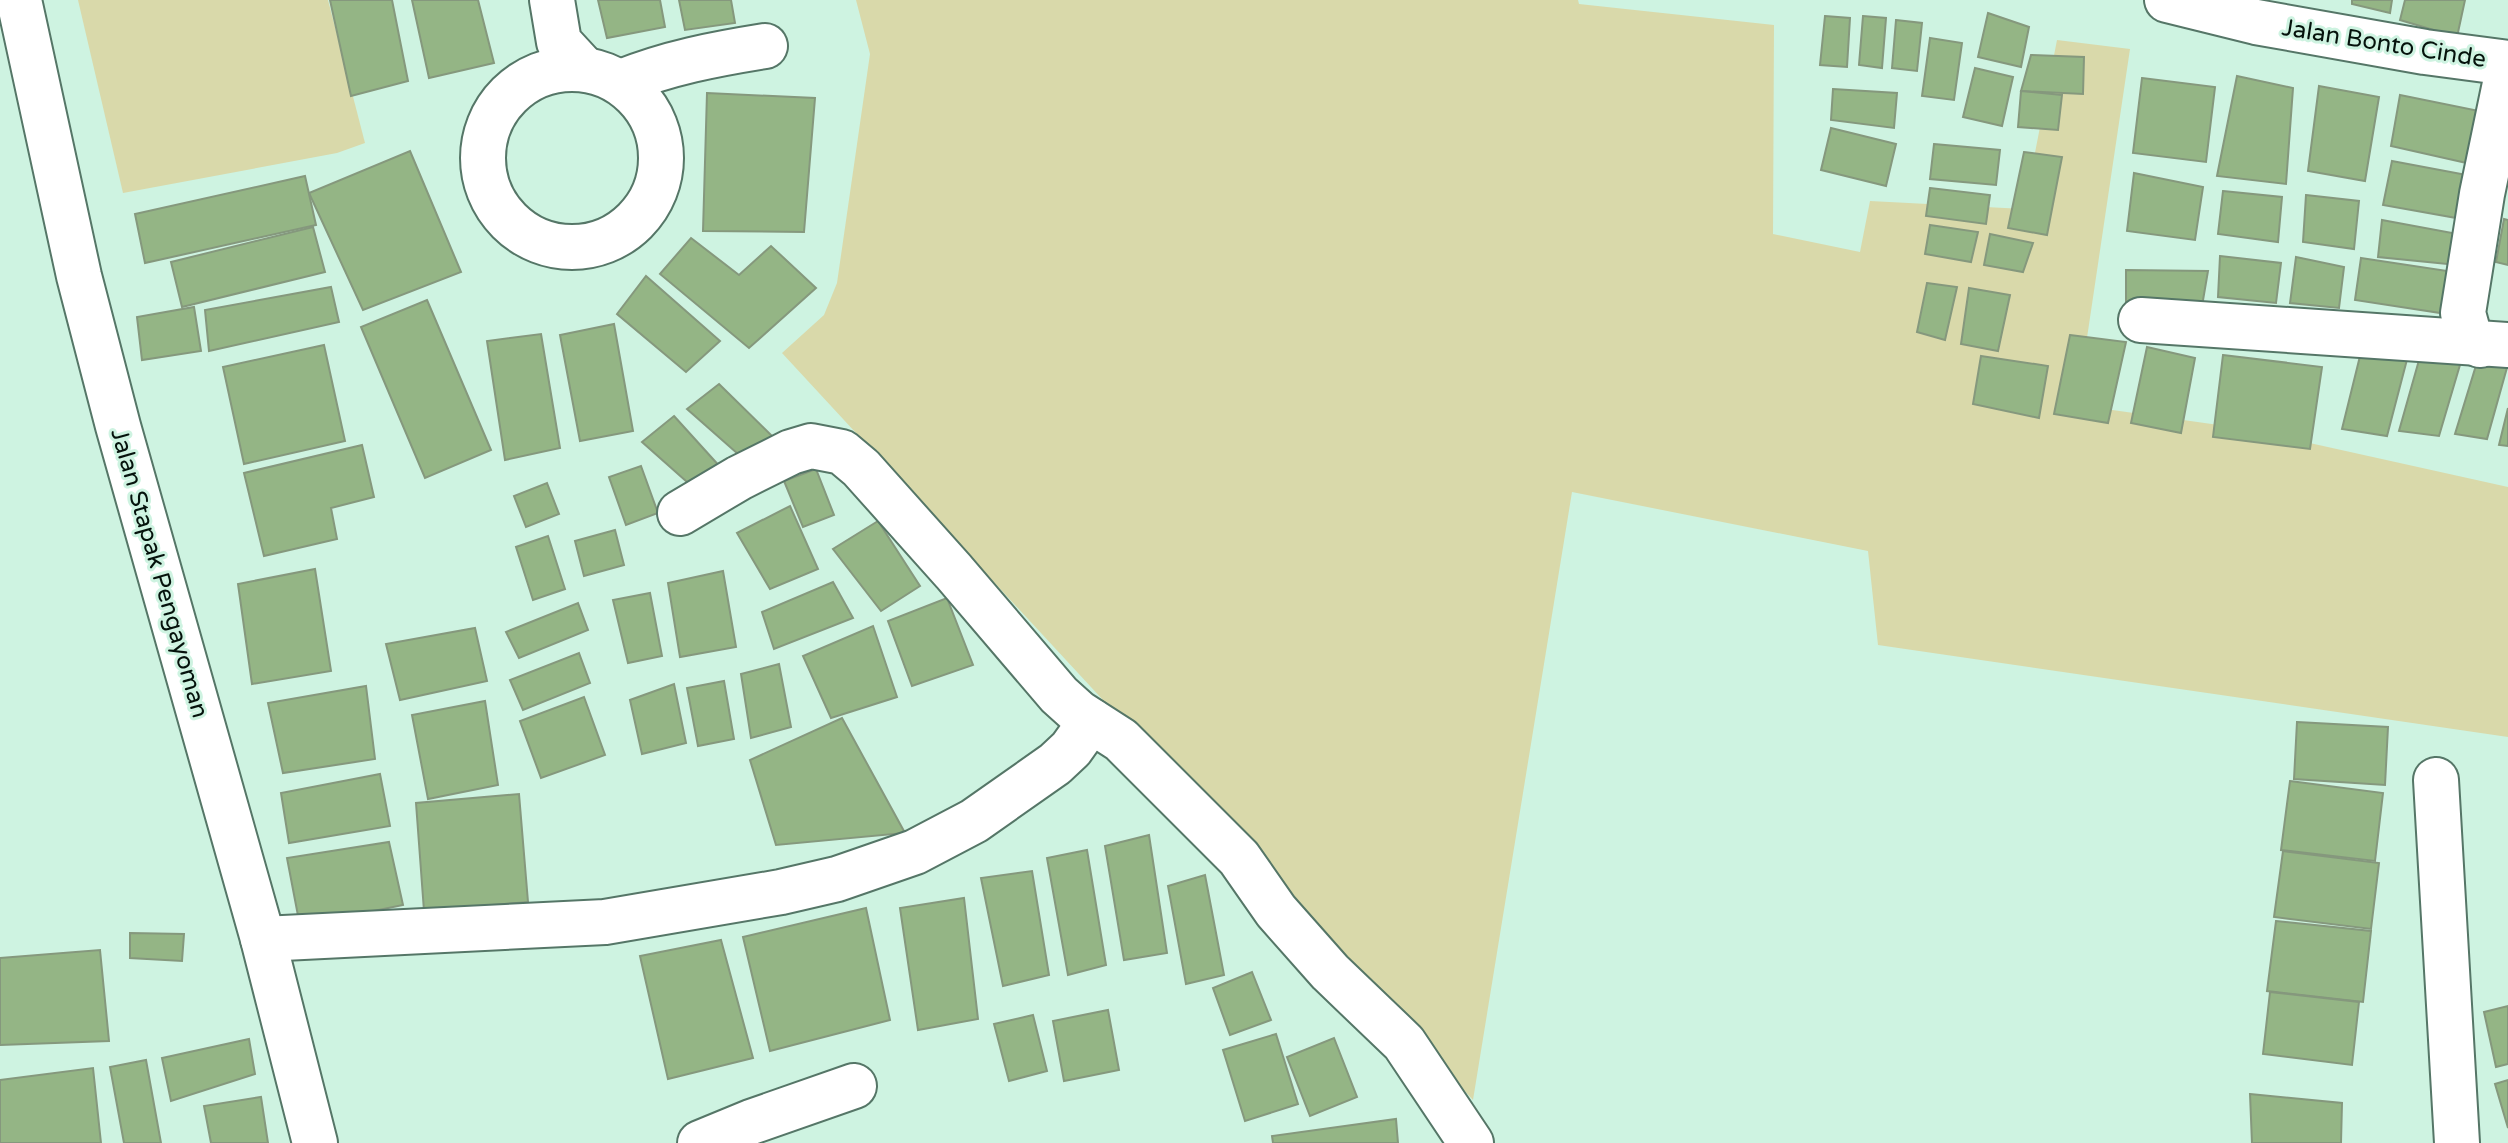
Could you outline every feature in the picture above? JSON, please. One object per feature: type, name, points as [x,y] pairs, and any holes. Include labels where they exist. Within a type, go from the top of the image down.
[{"type":"street","name":"Jalan Stapak Pengayoman","points":[[19,0],[79,276],[132,482],[263,939],[315,1143]]},
{"type":"street","points":[[552,0],[559,42],[602,75],[765,46]]},
{"type":"street","name":"Jalan Bonto Cinde","points":[[2167,0],[2256,22],[2508,66],[2482,194],[2463,313],[2469,335],[2494,345]]},
{"type":"street","points":[[2141,320],[2494,345]]},
{"type":"street","points":[[680,513],[791,452],[811,446],[842,452],[861,468],[954,572],[1059,695],[1121,740],[1239,858],[1285,921],[1330,972],[1404,1043],[1471,1143]]},
{"type":"street","points":[[263,939],[605,922],[767,895],[837,879],[915,852],[974,821],[1055,764],[1071,749],[1091,721]]},
{"type":"street","points":[[2436,780],[2457,1143]]},
{"type":"street","points":[[700,1143],[854,1086]]},
{"type":"green space","points":[[78,0],[328,0],[365,143],[337,153],[123,193]]},
{"type":"green space","points":[[856,0],[1578,0],[1579,4],[1774,25],[1773,234],[1860,252],[1870,201],[2024,209],[2057,40],[2130,49],[2077,405],[2247,429],[2508,487],[2508,737],[1878,645],[1868,551],[1572,492],[1473,1100],[782,353],[824,315],[837,283],[870,54]]},
{"type":"building","points":[[330,0],[392,0],[408,81],[351,96]]},
{"type":"building","points":[[412,0],[478,0],[494,63],[429,78]]},
{"type":"building","points":[[598,0],[660,0],[665,27],[607,38]]},
{"type":"building","points":[[679,0],[731,0],[735,23],[685,30]]},
{"type":"building","points":[[2352,0],[2392,0],[2390,13],[2352,4]]},
{"type":"building","points":[[2405,0],[2465,0],[2457,37],[2400,20]]},
{"type":"building","points":[[1988,13],[2029,27],[2021,67],[1978,57]]},
{"type":"building","points":[[1825,16],[1850,18],[1847,67],[1820,65]]},
{"type":"building","points":[[1863,16],[1886,18],[1882,68],[1859,65]]},
{"type":"building","points":[[1896,20],[1922,23],[1917,71],[1892,68]]},
{"type":"building","points":[[1930,38],[1962,43],[1954,100],[1922,96]]},
{"type":"building","points":[[2031,55],[2084,57],[2083,94],[2021,91]]},
{"type":"building","points":[[1975,68],[2013,77],[2002,126],[1963,117]]},
{"type":"building","points":[[2237,76],[2293,88],[2286,184],[2217,176]]},
{"type":"building","points":[[2142,78],[2215,87],[2206,162],[2133,153]]},
{"type":"building","points":[[2319,86],[2379,97],[2365,181],[2308,171]]},
{"type":"building","points":[[1833,89],[1897,93],[1894,128],[1831,120]]},
{"type":"building","points":[[2021,91],[2062,95],[2058,130],[2018,127]]},
{"type":"building","points":[[707,93],[815,98],[804,232],[703,231]]},
{"type":"building","points":[[2400,95],[2479,111],[2471,164],[2391,146]]},
{"type":"building","points":[[1831,128],[1896,144],[1886,186],[1821,170]]},
{"type":"building","points":[[1934,144],[2000,150],[1996,185],[1930,179]]},
{"type":"building","points":[[410,151],[461,272],[363,310],[309,193]]},
{"type":"building","points":[[2024,152],[2062,157],[2047,235],[2008,228]]},
{"type":"building","points":[[2392,161],[2472,176],[2462,219],[2383,205]]},
{"type":"building","points":[[2134,173],[2203,187],[2195,240],[2127,231]]},
{"type":"building","points":[[305,176],[316,225],[145,263],[135,214]]},
{"type":"building","points":[[1930,188],[1990,195],[1986,224],[1926,216]]},
{"type":"building","points":[[2223,191],[2282,197],[2278,242],[2218,234]]},
{"type":"building","points":[[2306,195],[2359,201],[2354,249],[2303,242]]},
{"type":"building","points":[[2504,219],[2508,220],[2508,265],[2496,262]]},
{"type":"building","points":[[2382,220],[2463,235],[2457,265],[2378,257]]},
{"type":"building","points":[[1930,225],[1978,232],[1971,262],[1925,254]]},
{"type":"building","points":[[313,227],[325,272],[182,307],[171,262]]},
{"type":"building","points":[[1990,234],[2033,243],[2023,272],[1984,265]]},
{"type":"building","points":[[691,238],[739,275],[771,246],[816,288],[749,348],[660,274]]},
{"type":"building","points":[[2220,256],[2281,263],[2276,303],[2218,297]]},
{"type":"building","points":[[2296,257],[2344,267],[2339,308],[2290,303]]},
{"type":"building","points":[[2361,258],[2454,272],[2447,314],[2355,300]]},
{"type":"building","points":[[2126,270],[2208,271],[2201,312],[2126,310]]},
{"type":"building","points":[[646,276],[720,341],[686,372],[617,314]]},
{"type":"building","points":[[1927,283],[1957,287],[1945,340],[1917,332]]},
{"type":"building","points":[[331,287],[339,322],[209,351],[205,310]]},
{"type":"building","points":[[1969,288],[2010,295],[1998,351],[1961,344]]},
{"type":"building","points":[[427,300],[491,450],[425,478],[361,327]]},
{"type":"building","points":[[194,307],[201,351],[142,360],[137,317]]},
{"type":"building","points":[[614,324],[633,431],[580,441],[560,335]]},
{"type":"building","points":[[541,334],[560,448],[505,460],[487,341]]},
{"type":"building","points":[[2070,335],[2126,342],[2108,423],[2054,414]]},
{"type":"building","points":[[2364,340],[2410,348],[2387,436],[2342,429]]},
{"type":"building","points":[[324,345],[345,441],[244,464],[223,367]]},
{"type":"building","points":[[2147,347],[2195,358],[2181,433],[2131,423]]},
{"type":"building","points":[[2421,353],[2462,358],[2439,436],[2399,431]]},
{"type":"building","points":[[2223,355],[2322,367],[2310,449],[2213,437]]},
{"type":"building","points":[[1981,356],[2048,366],[2039,418],[1973,404]]},
{"type":"building","points":[[2478,359],[2508,364],[2487,439],[2455,434]]},
{"type":"building","points":[[719,384],[774,438],[747,462],[687,409]]},
{"type":"building","points":[[2508,408],[2508,446],[2499,445]]},
{"type":"building","points":[[674,416],[722,469],[696,490],[642,442]]},
{"type":"building","points":[[362,445],[374,497],[331,508],[337,539],[264,556],[244,473]]},
{"type":"building","points":[[641,466],[658,513],[626,525],[609,477]]},
{"type":"building","points":[[816,469],[834,515],[803,527],[784,481]]},
{"type":"building","points":[[547,483],[559,514],[526,527],[514,496]]},
{"type":"building","points":[[790,506],[818,569],[770,589],[737,533]]},
{"type":"building","points":[[878,521],[920,586],[881,611],[833,549]]},
{"type":"building","points":[[615,530],[624,565],[584,576],[575,541]]},
{"type":"building","points":[[548,536],[565,589],[533,600],[516,547]]},
{"type":"building","points":[[315,569],[331,671],[252,684],[238,584]]},
{"type":"building","points":[[723,571],[736,647],[680,657],[668,583]]},
{"type":"building","points":[[833,582],[853,618],[774,649],[762,612]]},
{"type":"building","points":[[650,593],[662,656],[628,663],[613,600]]},
{"type":"building","points":[[947,598],[973,665],[912,686],[888,621]]},
{"type":"building","points":[[578,603],[588,630],[519,658],[506,632]]},
{"type":"building","points":[[873,626],[897,697],[831,718],[803,656]]},
{"type":"building","points":[[475,628],[487,681],[400,700],[386,644]]},
{"type":"building","points":[[579,653],[590,683],[523,710],[510,680]]},
{"type":"building","points":[[779,664],[791,727],[751,738],[741,674]]},
{"type":"building","points":[[724,681],[734,739],[698,746],[687,688]]},
{"type":"building","points":[[674,684],[686,743],[642,754],[630,700]]},
{"type":"building","points":[[366,686],[375,759],[283,773],[268,703]]},
{"type":"building","points":[[584,697],[605,755],[541,778],[520,721]]},
{"type":"building","points":[[485,701],[498,785],[428,799],[412,715]]},
{"type":"building","points":[[842,718],[905,833],[776,845],[750,760]]},
{"type":"building","points":[[2297,722],[2388,727],[2385,785],[2294,779]]},
{"type":"building","points":[[380,774],[390,826],[289,843],[281,793]]},
{"type":"building","points":[[2290,781],[2383,793],[2375,861],[2281,850]]},
{"type":"building","points":[[519,794],[528,902],[424,911],[416,803]]},
{"type":"building","points":[[1149,835],[1167,953],[1124,960],[1105,846]]},
{"type":"building","points":[[389,842],[403,905],[300,926],[287,858]]},
{"type":"building","points":[[1087,850],[1106,965],[1068,975],[1047,858]]},
{"type":"building","points":[[2283,851],[2379,863],[2371,929],[2274,917]]},
{"type":"building","points":[[1032,871],[1049,975],[1003,986],[981,878]]},
{"type":"building","points":[[1205,875],[1224,975],[1186,984],[1168,886]]},
{"type":"building","points":[[964,898],[978,1019],[918,1030],[900,908]]},
{"type":"building","points":[[866,908],[890,1020],[770,1051],[743,937]]},
{"type":"building","points":[[2276,921],[2371,931],[2363,1002],[2267,991]]},
{"type":"building","points":[[130,933],[184,934],[182,961],[130,958]]},
{"type":"building","points":[[721,940],[753,1058],[668,1079],[640,956]]},
{"type":"building","points":[[100,950],[109,1041],[0,1045],[0,958]]},
{"type":"building","points":[[1252,972],[1271,1020],[1230,1035],[1213,988]]},
{"type":"building","points":[[2270,992],[2359,1002],[2352,1065],[2263,1054]]},
{"type":"building","points":[[2508,1006],[2508,1064],[2496,1067],[2484,1012]]},
{"type":"building","points":[[1108,1010],[1119,1070],[1064,1081],[1053,1021]]},
{"type":"building","points":[[1033,1015],[1047,1071],[1009,1081],[994,1024]]},
{"type":"building","points":[[1276,1034],[1298,1104],[1245,1121],[1223,1050]]},
{"type":"building","points":[[1334,1038],[1357,1097],[1310,1116],[1287,1057]]},
{"type":"building","points":[[249,1039],[255,1074],[171,1101],[162,1058]]},
{"type":"building","points":[[146,1060],[161,1143],[124,1143],[110,1067]]},
{"type":"building","points":[[93,1068],[101,1143],[0,1143],[0,1080]]},
{"type":"building","points":[[2508,1080],[2508,1128],[2495,1084]]},
{"type":"building","points":[[2250,1094],[2342,1103],[2341,1143],[2252,1143]]},
{"type":"building","points":[[261,1097],[268,1143],[211,1143],[204,1106]]},
{"type":"building","points":[[1396,1119],[1398,1143],[1273,1143],[1272,1136]]}]
